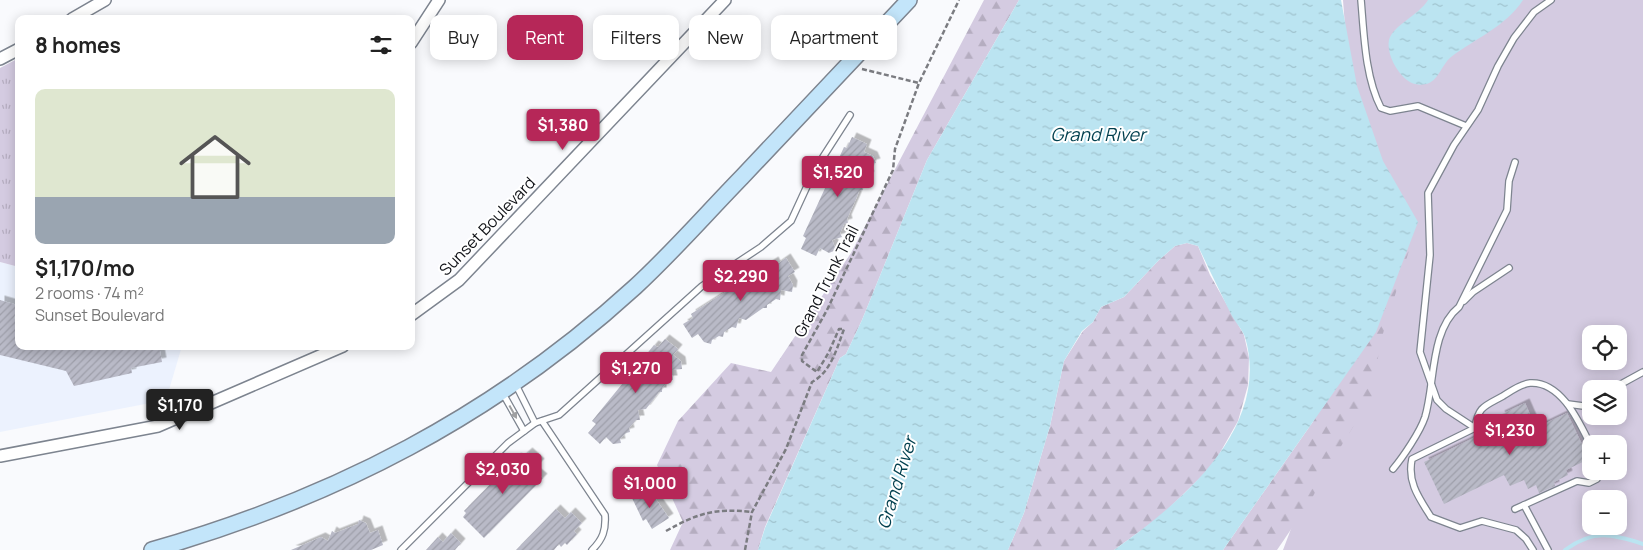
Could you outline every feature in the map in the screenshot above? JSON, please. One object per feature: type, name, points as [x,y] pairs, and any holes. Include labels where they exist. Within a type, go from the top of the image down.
[{"type":"main road","points":[[152,550],[267,514],[340,483],[407,450],[515,383],[572,341],[664,260],[909,0]]},
{"type":"street","points":[[79,15],[105,0]]},
{"type":"street","points":[[415,37],[439,0]]},
{"type":"street","name":"Sunset Boulevard","points":[[415,312],[459,280],[725,0]]},
{"type":"street","points":[[0,60],[15,51]]},
{"type":"street","points":[[0,456],[158,426],[334,350]]},
{"type":"lane","points":[[1361,0],[1370,75],[1376,98],[1381,108],[1390,111],[1418,106],[1466,126]]},
{"type":"lane","points":[[1475,428],[1446,409],[1437,400],[1430,385],[1420,352],[1430,255],[1428,193],[1466,126],[1478,110],[1498,66],[1514,38],[1534,12],[1551,0]]},
{"type":"lane","points":[[401,550],[508,443],[535,423],[559,414],[702,286],[761,247],[791,221],[814,171],[850,115]]},
{"type":"lane","points":[[1459,307],[1507,210],[1509,181],[1515,162]]},
{"type":"lane","points":[[1393,469],[1424,420],[1430,398],[1430,385],[1436,354],[1449,315],[1472,292],[1510,268]]},
{"type":"lane","points":[[1627,381],[1643,372]]},
{"type":"lane","points":[[515,383],[535,423]]},
{"type":"lane","points":[[1475,428],[1477,415],[1487,403],[1528,383],[1540,384],[1568,404],[1582,407]]},
{"type":"lane","points":[[502,392],[524,431]]},
{"type":"lane","points":[[1568,404],[1585,435]]},
{"type":"lane","points":[[542,421],[605,515],[606,527],[600,542],[592,550]]},
{"type":"lane","points":[[1475,428],[1412,459],[1409,471],[1411,484],[1431,518],[1460,528],[1482,521],[1516,530],[1526,539],[1533,550]]},
{"type":"lane","points":[[1515,510],[1577,481],[1589,483],[1595,480]]},
{"type":"lane","points":[[1524,505],[1548,550]]},
{"type":"path","name":"Grand Trunk Trail","points":[[744,550],[752,512],[782,456],[812,382],[821,377],[834,355],[844,329],[839,329],[829,352],[817,372],[807,367],[802,361],[802,355],[827,310],[893,170],[895,149],[919,83],[960,0]]},
{"type":"path","points":[[861,68],[919,83]]},
{"type":"path","points":[[666,531],[691,517],[725,509],[752,512]]},
{"type":"shaded area","points":[[0,262],[15,266],[15,350],[181,350],[166,400],[0,432]]},
{"type":"green space","points":[[984,0],[1019,0],[927,160],[862,320],[846,354],[840,358],[765,527],[758,550],[670,550],[683,522],[657,465],[678,421],[731,363],[771,372],[851,253]]},
{"type":"green space","points":[[1343,0],[1643,0],[1643,550],[1283,550],[1305,492],[1351,106]]},
{"type":"green space","points":[[15,60],[15,266],[0,262],[0,68]]},
{"type":"green space","points":[[1418,222],[1380,343],[1373,395],[1330,464],[1311,500],[1277,550],[1223,550],[1376,332]]},
{"type":"green space","points":[[1187,243],[1198,246],[1210,275],[1244,335],[1249,358],[1248,385],[1238,421],[1213,465],[1161,516],[1114,550],[1008,550],[1024,513],[1050,426],[1064,361],[1083,331],[1093,322],[1101,307],[1124,297],[1175,246]]},
{"type":"water","name":"Grand River","points":[[1019,0],[1341,0],[1357,86],[1383,161],[1418,222],[1376,332],[1223,550],[1114,550],[1166,510],[1191,487],[1214,461],[1233,433],[1245,403],[1250,371],[1245,337],[1231,314],[1198,246],[1187,243],[1175,246],[1124,297],[1101,307],[1093,322],[1082,331],[1064,361],[1050,426],[1024,513],[1008,550],[758,550],[765,528],[840,358],[846,354],[862,320],[927,160]]},
{"type":"water","points":[[1428,0],[1523,0],[1508,18],[1451,57],[1434,80],[1421,85],[1406,79],[1395,66],[1389,51],[1389,40],[1395,30],[1424,6]]},
{"type":"building","points":[[852,137],[867,144],[864,152],[873,156],[876,163],[872,164],[868,172],[870,176],[867,177],[862,187],[863,190],[859,191],[847,219],[848,223],[844,224],[840,233],[842,237],[832,240],[836,250],[829,253],[820,248],[816,256],[801,249],[806,238],[803,236],[844,147],[847,148]]},
{"type":"building","points":[[786,258],[795,272],[788,276],[793,285],[792,292],[781,290],[780,300],[776,299],[767,305],[767,308],[763,308],[746,320],[739,318],[736,328],[732,327],[724,332],[723,337],[719,336],[712,340],[711,344],[704,342],[698,334],[692,338],[683,324],[693,318],[691,314],[774,261],[776,265]]},
{"type":"building","points":[[0,300],[15,304],[15,350],[160,350],[162,362],[131,368],[132,373],[74,386],[66,371],[0,355]]},
{"type":"building","points":[[665,339],[678,349],[673,355],[681,361],[682,369],[671,370],[673,380],[669,380],[662,388],[662,392],[659,392],[646,409],[638,410],[640,420],[636,420],[629,428],[630,432],[620,439],[621,443],[613,444],[606,437],[600,444],[588,433],[596,424],[592,421],[654,345],[658,347]]},
{"type":"building","points":[[1525,403],[1536,428],[1567,413],[1582,444],[1582,462],[1566,470],[1568,475],[1554,482],[1555,486],[1539,493],[1536,485],[1528,489],[1524,480],[1510,486],[1504,475],[1444,504],[1424,462],[1486,432],[1488,437],[1507,428],[1500,415]]},
{"type":"building","points":[[528,452],[540,463],[533,470],[543,478],[484,538],[463,517],[466,513],[464,511],[517,457],[519,460]]},
{"type":"building","points":[[648,488],[669,518],[652,529],[646,519],[643,521],[632,498]]},
{"type":"building","points":[[556,509],[565,518],[571,512],[582,523],[574,531],[577,534],[567,545],[565,543],[561,547],[559,544],[554,550],[516,550]]},
{"type":"building","points":[[359,520],[366,523],[370,533],[378,530],[383,545],[371,550],[291,550],[321,537],[328,541],[332,531],[335,533],[358,524]]},
{"type":"building","points":[[451,533],[461,543],[455,550],[426,550],[438,537],[443,542]]},
{"type":"waterway","points":[[1565,550],[1585,539],[1603,535],[1643,544]]}]
